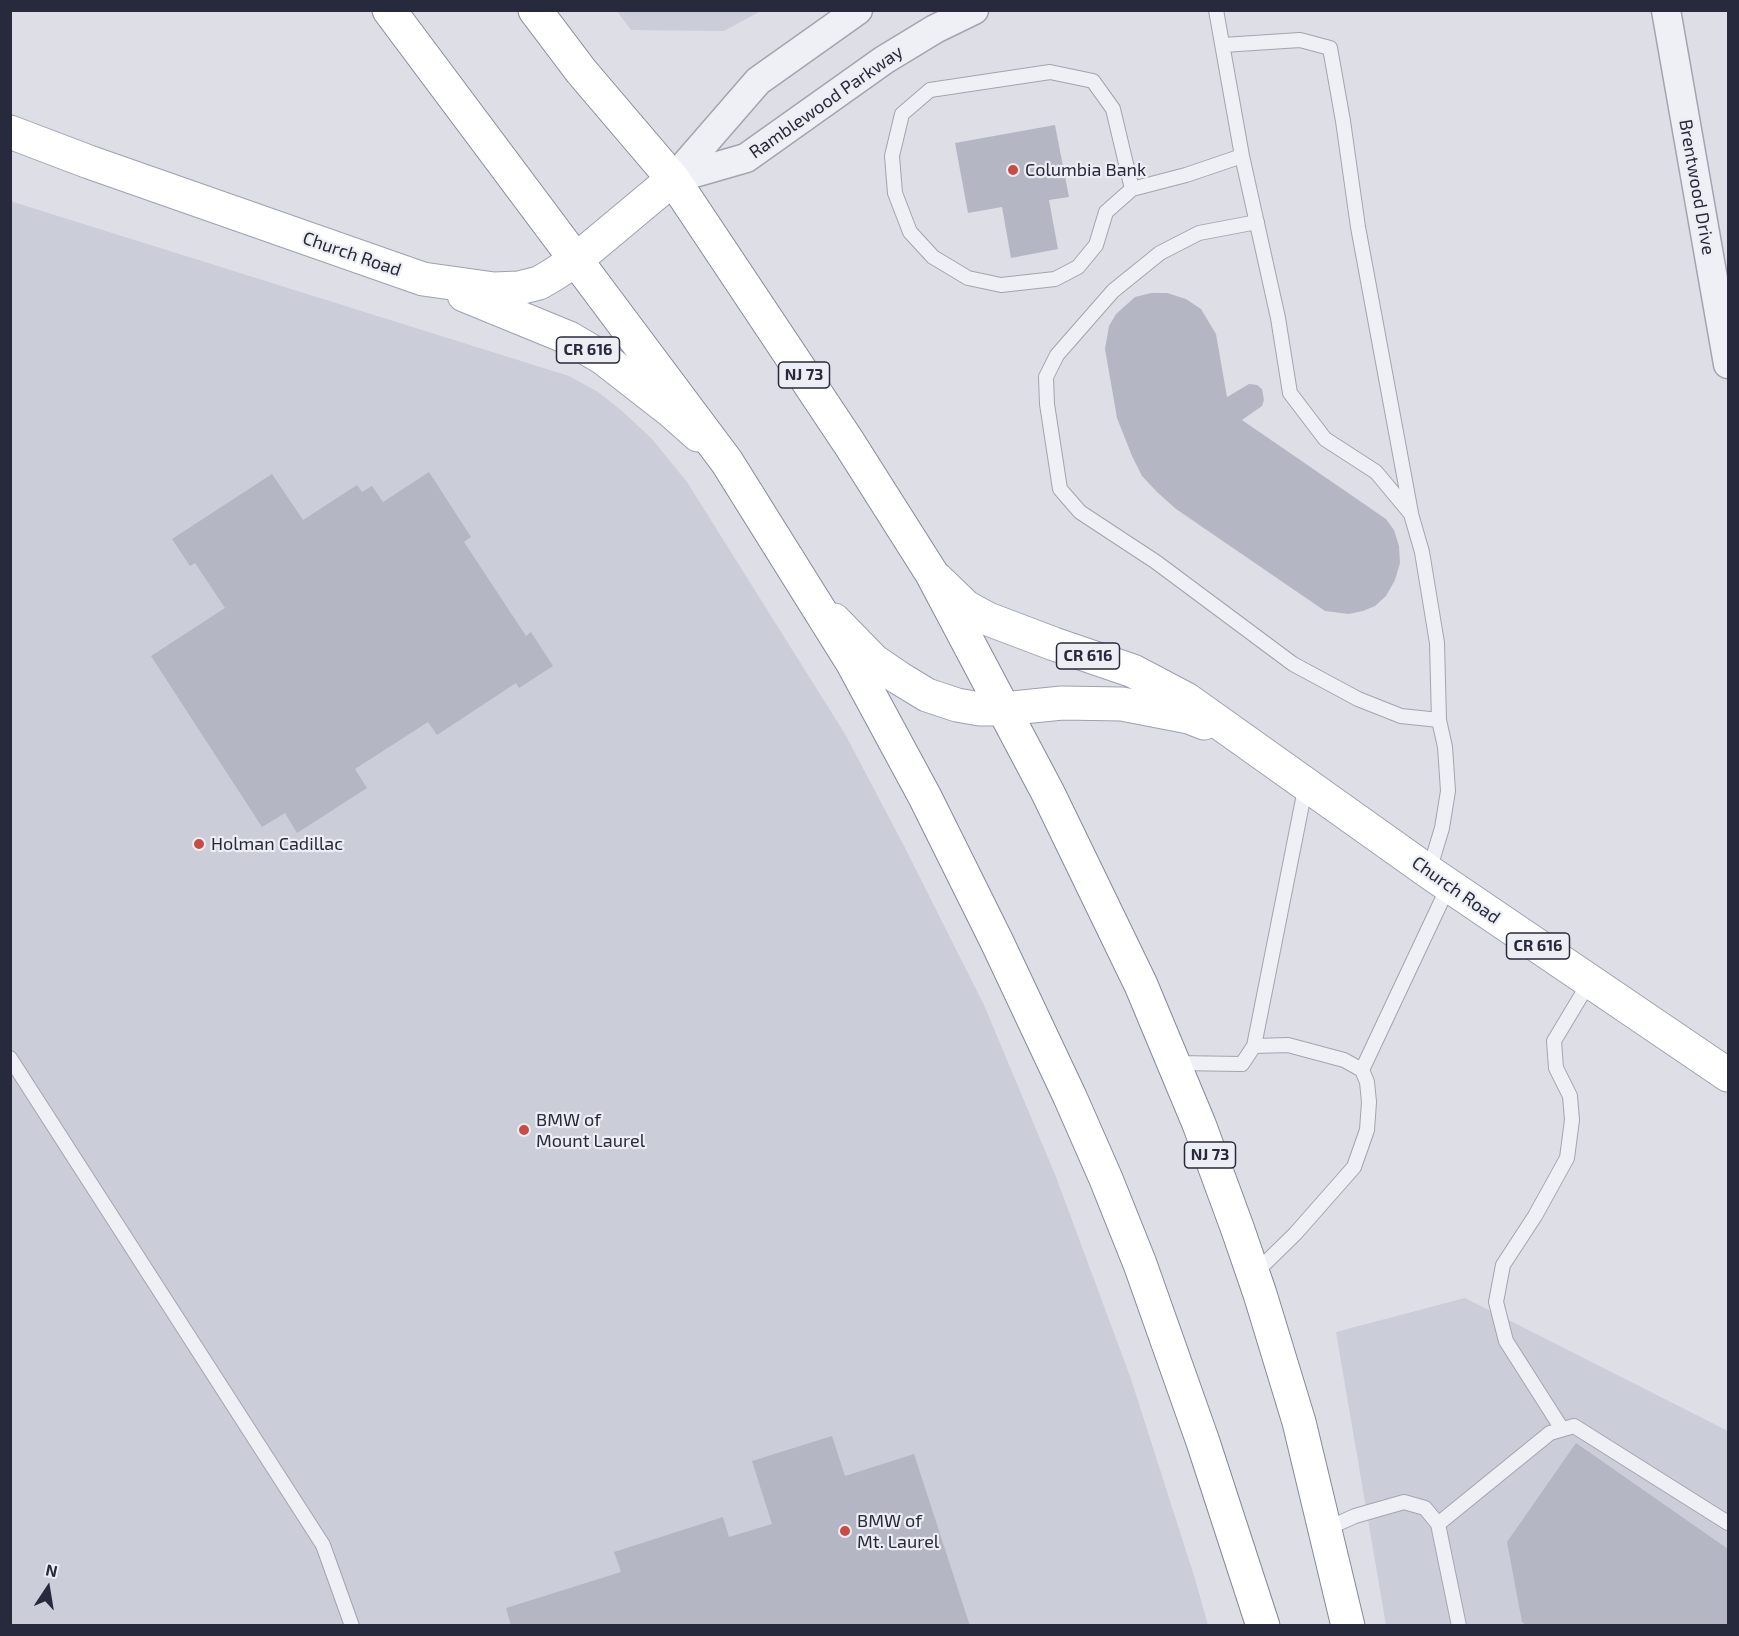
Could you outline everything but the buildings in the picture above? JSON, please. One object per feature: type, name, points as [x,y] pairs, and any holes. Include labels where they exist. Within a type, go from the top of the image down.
[{"type":"main road","points":[[389,10],[727,462],[815,599],[852,662],[925,797],[1070,1097],[1140,1264],[1203,1442],[1263,1626]]},
{"type":"main road","name":"NJ 73","points":[[535,10],[582,71],[673,179],[849,443],[932,574],[1096,891],[1141,985],[1199,1124],[1260,1294],[1296,1411],[1348,1626]]},
{"type":"main road","name":"Church Road","points":[[10,132],[423,279],[494,289],[519,288],[539,283],[576,260],[673,179]]},
{"type":"main road","name":"CR 616","points":[[423,279],[568,338],[603,358],[671,411],[727,462]]},
{"type":"main road","name":"Church Road","points":[[932,574],[966,608],[987,619],[1133,671],[1186,699],[1439,879],[1728,1076]]},
{"type":"main road","name":"Church Road","points":[[815,599],[874,661],[927,695],[957,705],[980,709],[1003,709],[1072,703],[1122,704],[1189,717],[1246,740]]},
{"type":"street","points":[[673,179],[758,81],[858,10]]},
{"type":"street","name":"Ramblewood Parkway","points":[[673,179],[746,158],[884,60],[935,29],[974,10]]},
{"type":"street","name":"Brentwood Drive","points":[[1666,10],[1728,364]]},
{"type":"lane","points":[[1216,10],[1242,156],[1278,318],[1290,393],[1325,439],[1376,472],[1412,514]]},
{"type":"lane","points":[[1223,45],[1300,40],[1329,48],[1343,121],[1360,238],[1412,514],[1422,552],[1437,644],[1439,720],[1445,747],[1448,791],[1442,828],[1439,879],[1362,1070]]},
{"type":"lane","points":[[1132,189],[1113,109],[1093,81],[1050,72],[930,90],[902,114],[892,156],[895,193],[910,232],[933,256],[968,278],[1001,285],[1055,279],[1078,267],[1096,245],[1106,212],[1132,189],[1186,175],[1242,156]]},
{"type":"lane","points":[[1257,222],[1199,233],[1160,253],[1113,291],[1057,355],[1046,377],[1047,404],[1060,489],[1080,512],[1156,562],[1293,664],[1358,699],[1401,716],[1439,720]]},
{"type":"lane","points":[[1173,1062],[1242,1064],[1254,1046],[1306,784]]},
{"type":"lane","points":[[1562,1430],[1506,1341],[1496,1302],[1503,1265],[1535,1216],[1567,1158],[1572,1120],[1570,1096],[1556,1068],[1554,1041],[1590,981]]},
{"type":"lane","points":[[1252,1275],[1296,1234],[1354,1167],[1366,1130],[1369,1102],[1367,1082],[1362,1070],[1344,1060],[1288,1046],[1254,1046]]},
{"type":"lane","points":[[10,1058],[323,1545],[352,1626]]},
{"type":"lane","points":[[1438,1524],[1550,1433],[1575,1426],[1728,1523]]},
{"type":"lane","points":[[1326,1529],[1355,1516],[1404,1502],[1425,1508],[1438,1524],[1459,1626]]},
{"type":"shaded area","points":[[617,11],[761,11],[724,31],[631,30]]},
{"type":"shaded area","name":"BMW of Mount Laurel","points":[[10,201],[569,376],[598,392],[652,439],[687,482],[845,734],[984,1005],[1056,1177],[1131,1379],[1208,1625],[11,1625]]},
{"type":"shaded area","points":[[1465,1298],[1728,1431],[1728,1625],[1386,1625],[1336,1332]]},
{"type":"place","name":"Columbia Bank","points":[[1013,170]]},
{"type":"place","name":"Holman Cadillac","points":[[199,844]]},
{"type":"place","name":"BMW of Mount Laurel","points":[[524,1130]]},
{"type":"place","name":"BMW of Mt. Laurel","points":[[845,1531]]}]
